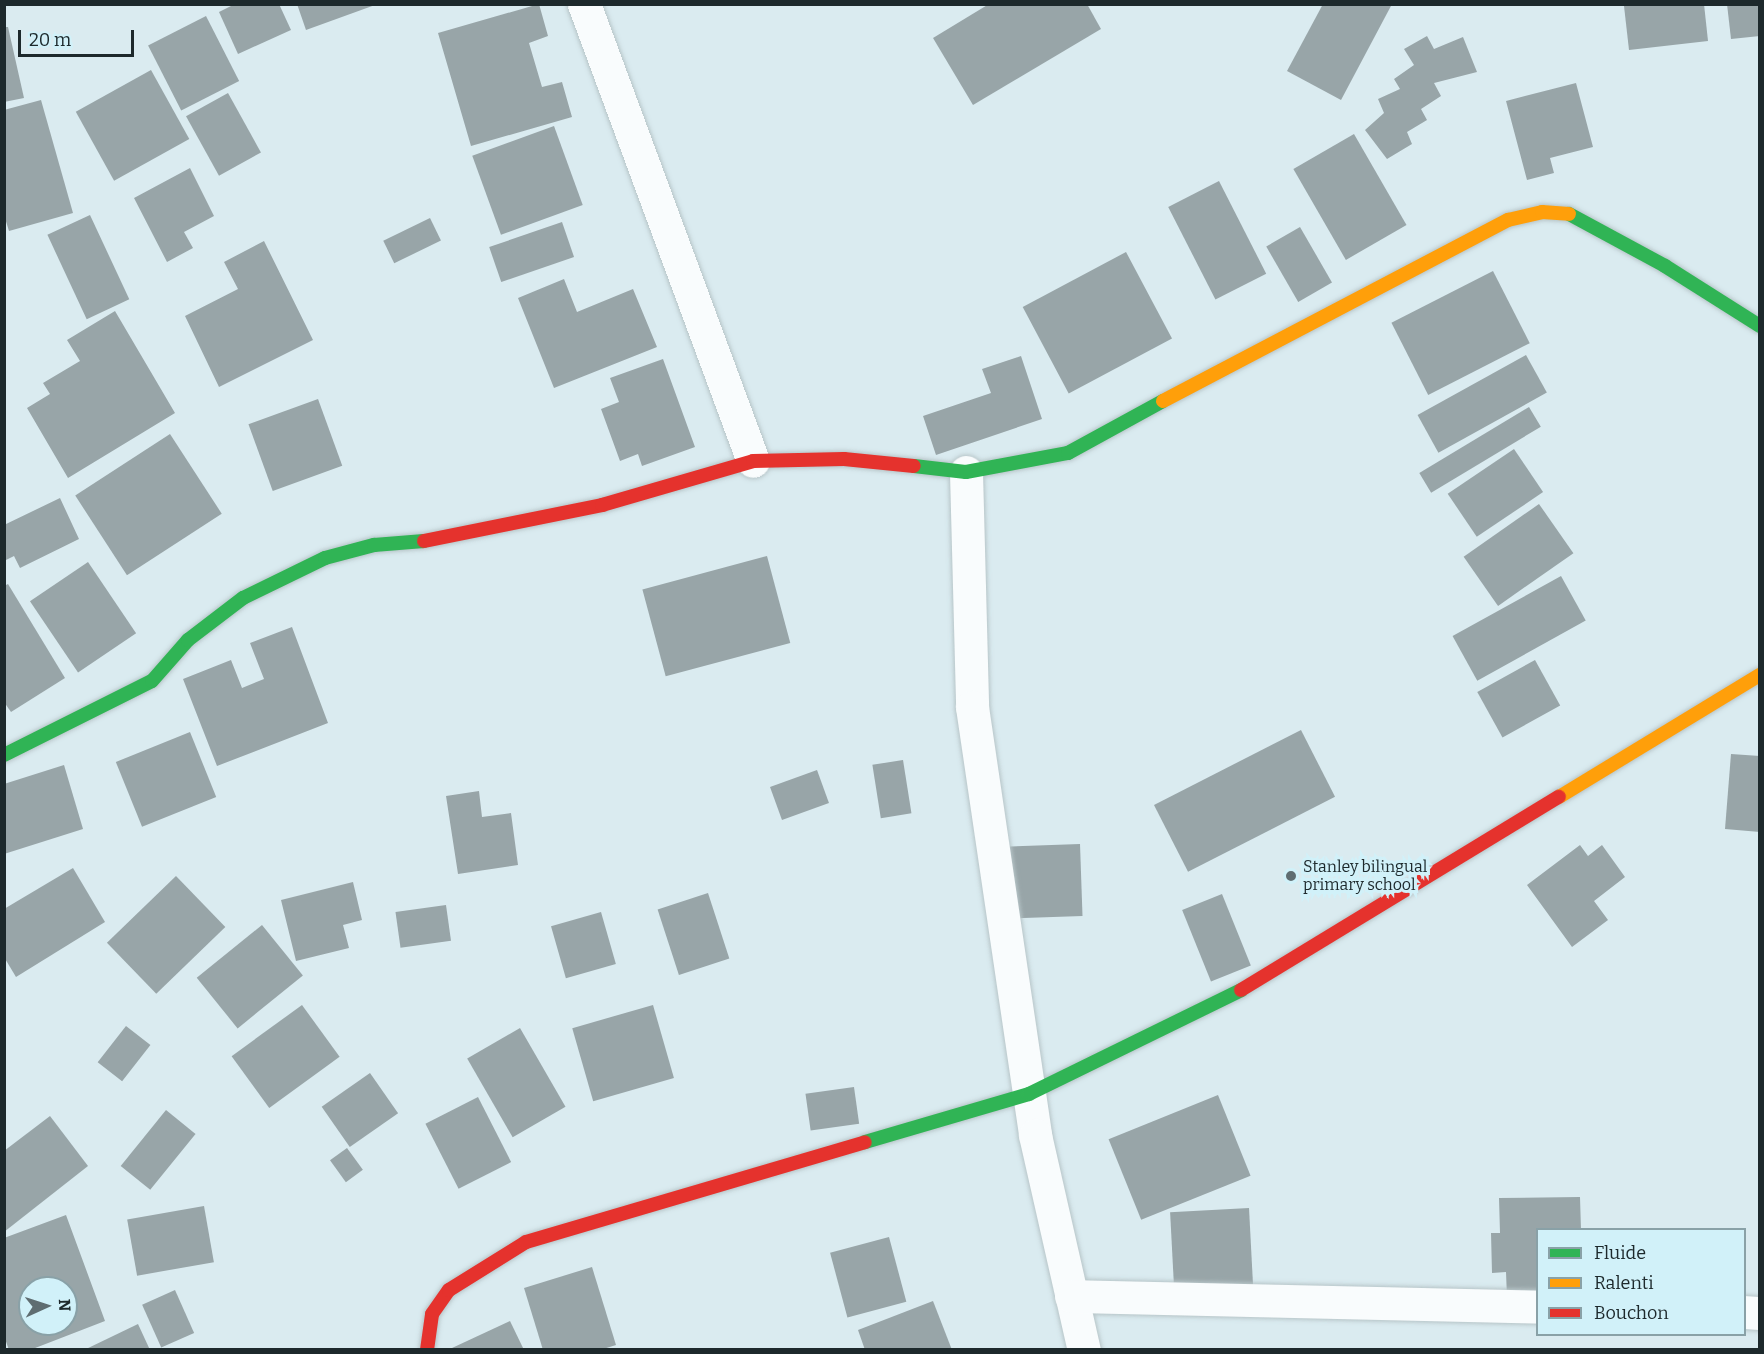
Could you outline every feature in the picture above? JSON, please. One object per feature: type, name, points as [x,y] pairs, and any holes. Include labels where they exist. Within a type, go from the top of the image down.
[{"type":"street","points":[[584,4],[753,461]]},
{"type":"street","points":[[4,755],[152,681],[188,640],[243,598],[325,558],[374,545],[441,540],[602,505],[753,461],[844,459],[966,472],[1068,453],[1246,355],[1508,220],[1542,212],[1573,214],[1600,228],[1760,326]]},
{"type":"street","points":[[966,472],[972,707],[1029,1094],[1084,1350]]},
{"type":"street","points":[[426,1350],[432,1314],[449,1290],[526,1242],[1029,1094],[1214,1007],[1760,675]]},
{"type":"street","points":[[1071,1296],[1536,1307]]},
{"type":"building","points":[[235,4],[279,4],[291,30],[238,54],[219,12]]},
{"type":"building","points":[[297,4],[375,4],[375,5],[306,30]]},
{"type":"building","points":[[539,4],[548,36],[529,43],[542,87],[562,82],[572,117],[471,146],[438,33]]},
{"type":"building","points":[[989,4],[1087,4],[1101,29],[973,105],[933,38]]},
{"type":"building","points":[[1323,4],[1392,4],[1341,100],[1287,71]]},
{"type":"building","points":[[1704,4],[1708,41],[1629,50],[1624,6]]},
{"type":"building","points":[[1727,4],[1760,4],[1760,36],[1731,39]]},
{"type":"building","points":[[206,16],[239,81],[181,111],[148,46]]},
{"type":"building","points":[[4,27],[8,27],[24,98],[4,102]]},
{"type":"building","points":[[1427,36],[1434,49],[1463,37],[1477,72],[1434,83],[1441,96],[1421,109],[1427,120],[1407,132],[1412,144],[1387,159],[1365,130],[1384,113],[1378,99],[1400,89],[1394,79],[1414,65],[1404,49]]},
{"type":"building","points":[[151,70],[189,139],[114,181],[76,112]]},
{"type":"building","points":[[1576,83],[1593,147],[1550,158],[1554,173],[1527,180],[1506,101]]},
{"type":"building","points":[[228,93],[261,152],[219,176],[186,116]]},
{"type":"building","points":[[41,100],[73,213],[9,231],[4,215],[4,110]]},
{"type":"building","points":[[554,126],[583,205],[501,235],[472,156]]},
{"type":"building","points":[[1354,134],[1406,225],[1346,260],[1293,169]]},
{"type":"building","points":[[190,168],[214,216],[184,232],[193,248],[167,262],[134,198]]},
{"type":"building","points":[[1219,181],[1266,274],[1215,300],[1168,207]]},
{"type":"building","points":[[90,215],[129,299],[87,319],[47,235]]},
{"type":"building","points":[[430,218],[441,240],[394,263],[383,241]]},
{"type":"building","points":[[562,222],[574,257],[501,282],[489,247]]},
{"type":"building","points":[[1300,227],[1332,282],[1298,302],[1266,246]]},
{"type":"building","points":[[264,241],[313,340],[219,387],[185,316],[238,289],[224,262]]},
{"type":"building","points":[[1126,252],[1172,339],[1069,393],[1023,307]]},
{"type":"building","points":[[1493,271],[1530,343],[1428,395],[1391,323]]},
{"type":"building","points":[[564,279],[577,312],[633,289],[657,347],[554,388],[518,298]]},
{"type":"building","points":[[115,311],[175,413],[68,478],[27,408],[50,394],[43,383],[80,361],[67,340]]},
{"type":"building","points":[[1526,355],[1547,393],[1438,453],[1418,415]]},
{"type":"building","points":[[1021,356],[1042,419],[936,455],[923,416],[991,393],[982,369]]},
{"type":"building","points":[[663,359],[695,447],[642,466],[638,454],[620,461],[601,409],[619,402],[610,378]]},
{"type":"building","points":[[318,399],[342,466],[273,491],[248,424]]},
{"type":"building","points":[[1529,407],[1541,427],[1431,493],[1419,473]]},
{"type":"building","points":[[170,434],[222,514],[127,575],[75,496]]},
{"type":"building","points":[[1514,449],[1543,492],[1477,537],[1448,494]]},
{"type":"building","points":[[60,498],[79,539],[20,568],[14,556],[4,561],[4,525]]},
{"type":"building","points":[[1539,504],[1573,553],[1498,606],[1464,557]]},
{"type":"building","points":[[767,556],[790,643],[666,676],[642,589]]},
{"type":"building","points":[[88,562],[136,633],[78,672],[30,601]]},
{"type":"building","points":[[1561,576],[1586,621],[1477,681],[1453,636]]},
{"type":"building","points":[[8,584],[65,678],[11,712],[4,702],[4,586]]},
{"type":"building","points":[[292,627],[328,723],[217,766],[183,679],[231,660],[242,688],[264,679],[250,643]]},
{"type":"building","points":[[1535,660],[1560,705],[1502,737],[1477,692]]},
{"type":"building","points":[[1301,730],[1335,797],[1188,872],[1154,805]]},
{"type":"building","points":[[190,732],[216,797],[142,827],[116,762]]},
{"type":"building","points":[[1731,754],[1760,756],[1760,832],[1725,829]]},
{"type":"building","points":[[903,760],[911,813],[881,818],[872,765]]},
{"type":"building","points":[[64,765],[83,829],[4,854],[4,784]]},
{"type":"building","points":[[817,770],[829,803],[782,820],[770,787]]},
{"type":"building","points":[[479,791],[482,817],[511,813],[518,865],[458,874],[446,796]]},
{"type":"building","points":[[1080,844],[1083,916],[1013,918],[1010,846]]},
{"type":"building","points":[[1580,845],[1588,856],[1602,845],[1625,877],[1594,901],[1608,920],[1572,947],[1527,885]]},
{"type":"building","points":[[73,868],[105,922],[16,977],[4,957],[4,909]]},
{"type":"building","points":[[176,876],[225,927],[156,994],[107,943]]},
{"type":"building","points":[[353,882],[362,920],[343,925],[349,948],[296,961],[281,900]]},
{"type":"building","points":[[708,893],[729,959],[679,975],[658,909]]},
{"type":"building","points":[[1222,894],[1251,965],[1211,982],[1182,910]]},
{"type":"building","points":[[446,905],[451,941],[401,948],[395,912]]},
{"type":"building","points":[[601,912],[616,964],[566,978],[551,926]]},
{"type":"building","points":[[262,925],[303,976],[238,1028],[197,978]]},
{"type":"building","points":[[302,1005],[340,1057],[269,1108],[232,1056]]},
{"type":"building","points":[[653,1005],[674,1078],[593,1101],[572,1028]]},
{"type":"building","points":[[126,1026],[150,1045],[122,1081],[98,1062]]},
{"type":"building","points":[[520,1028],[566,1107],[513,1137],[467,1058]]},
{"type":"building","points":[[370,1073],[398,1113],[350,1147],[322,1107]]},
{"type":"building","points":[[854,1087],[859,1124],[811,1130],[805,1094]]},
{"type":"building","points":[[1218,1095],[1251,1176],[1141,1220],[1109,1139]]},
{"type":"building","points":[[478,1097],[511,1162],[459,1189],[425,1124]]},
{"type":"building","points":[[166,1110],[196,1134],[150,1190],[121,1166]]},
{"type":"building","points":[[50,1116],[88,1166],[4,1232],[4,1151]]},
{"type":"building","points":[[347,1148],[363,1170],[346,1182],[330,1160]]},
{"type":"building","points":[[1580,1197],[1581,1228],[1536,1228],[1536,1297],[1507,1298],[1506,1272],[1492,1273],[1491,1233],[1500,1233],[1499,1198]]},
{"type":"building","points":[[204,1206],[214,1262],[137,1276],[127,1220]]},
{"type":"building","points":[[1249,1208],[1253,1291],[1174,1295],[1170,1212]]},
{"type":"building","points":[[66,1215],[105,1321],[78,1331],[78,1276],[18,1276],[18,1336],[66,1336],[30,1350],[9,1350],[4,1336],[4,1238]]},
{"type":"building","points":[[889,1237],[906,1302],[847,1318],[830,1253]]},
{"type":"building","points":[[592,1267],[616,1345],[600,1350],[543,1350],[524,1288]]},
{"type":"building","points":[[175,1290],[194,1333],[161,1348],[142,1305]]},
{"type":"building","points":[[933,1301],[952,1350],[865,1350],[858,1330]]},
{"type":"building","points":[[510,1321],[524,1350],[453,1350],[452,1348]]},
{"type":"building","points":[[138,1324],[150,1350],[84,1350]]},
{"type":"traffic: fast","points":[[1569,214],[1665,266],[1760,326]]},
{"type":"traffic: fast","points":[[914,466],[966,472],[1068,453],[1163,401]]},
{"type":"traffic: fast","points":[[4,755],[152,681],[188,640],[243,598],[325,558],[374,545],[424,541]]},
{"type":"traffic: fast","points":[[865,1142],[1029,1094],[1241,990]]},
{"type":"traffic: slow","points":[[1163,401],[1508,220],[1542,212],[1569,214]]},
{"type":"traffic: slow","points":[[1559,797],[1760,675]]},
{"type":"traffic: jam","points":[[424,541],[602,505],[753,461],[844,459],[914,466]]},
{"type":"traffic: jam","points":[[1241,990],[1559,797]]},
{"type":"traffic: jam","points":[[427,1350],[432,1314],[449,1290],[526,1242],[865,1142]]},
{"type":"place","name":"Stanley bilingual primary school","points":[[1291,876]]}]
